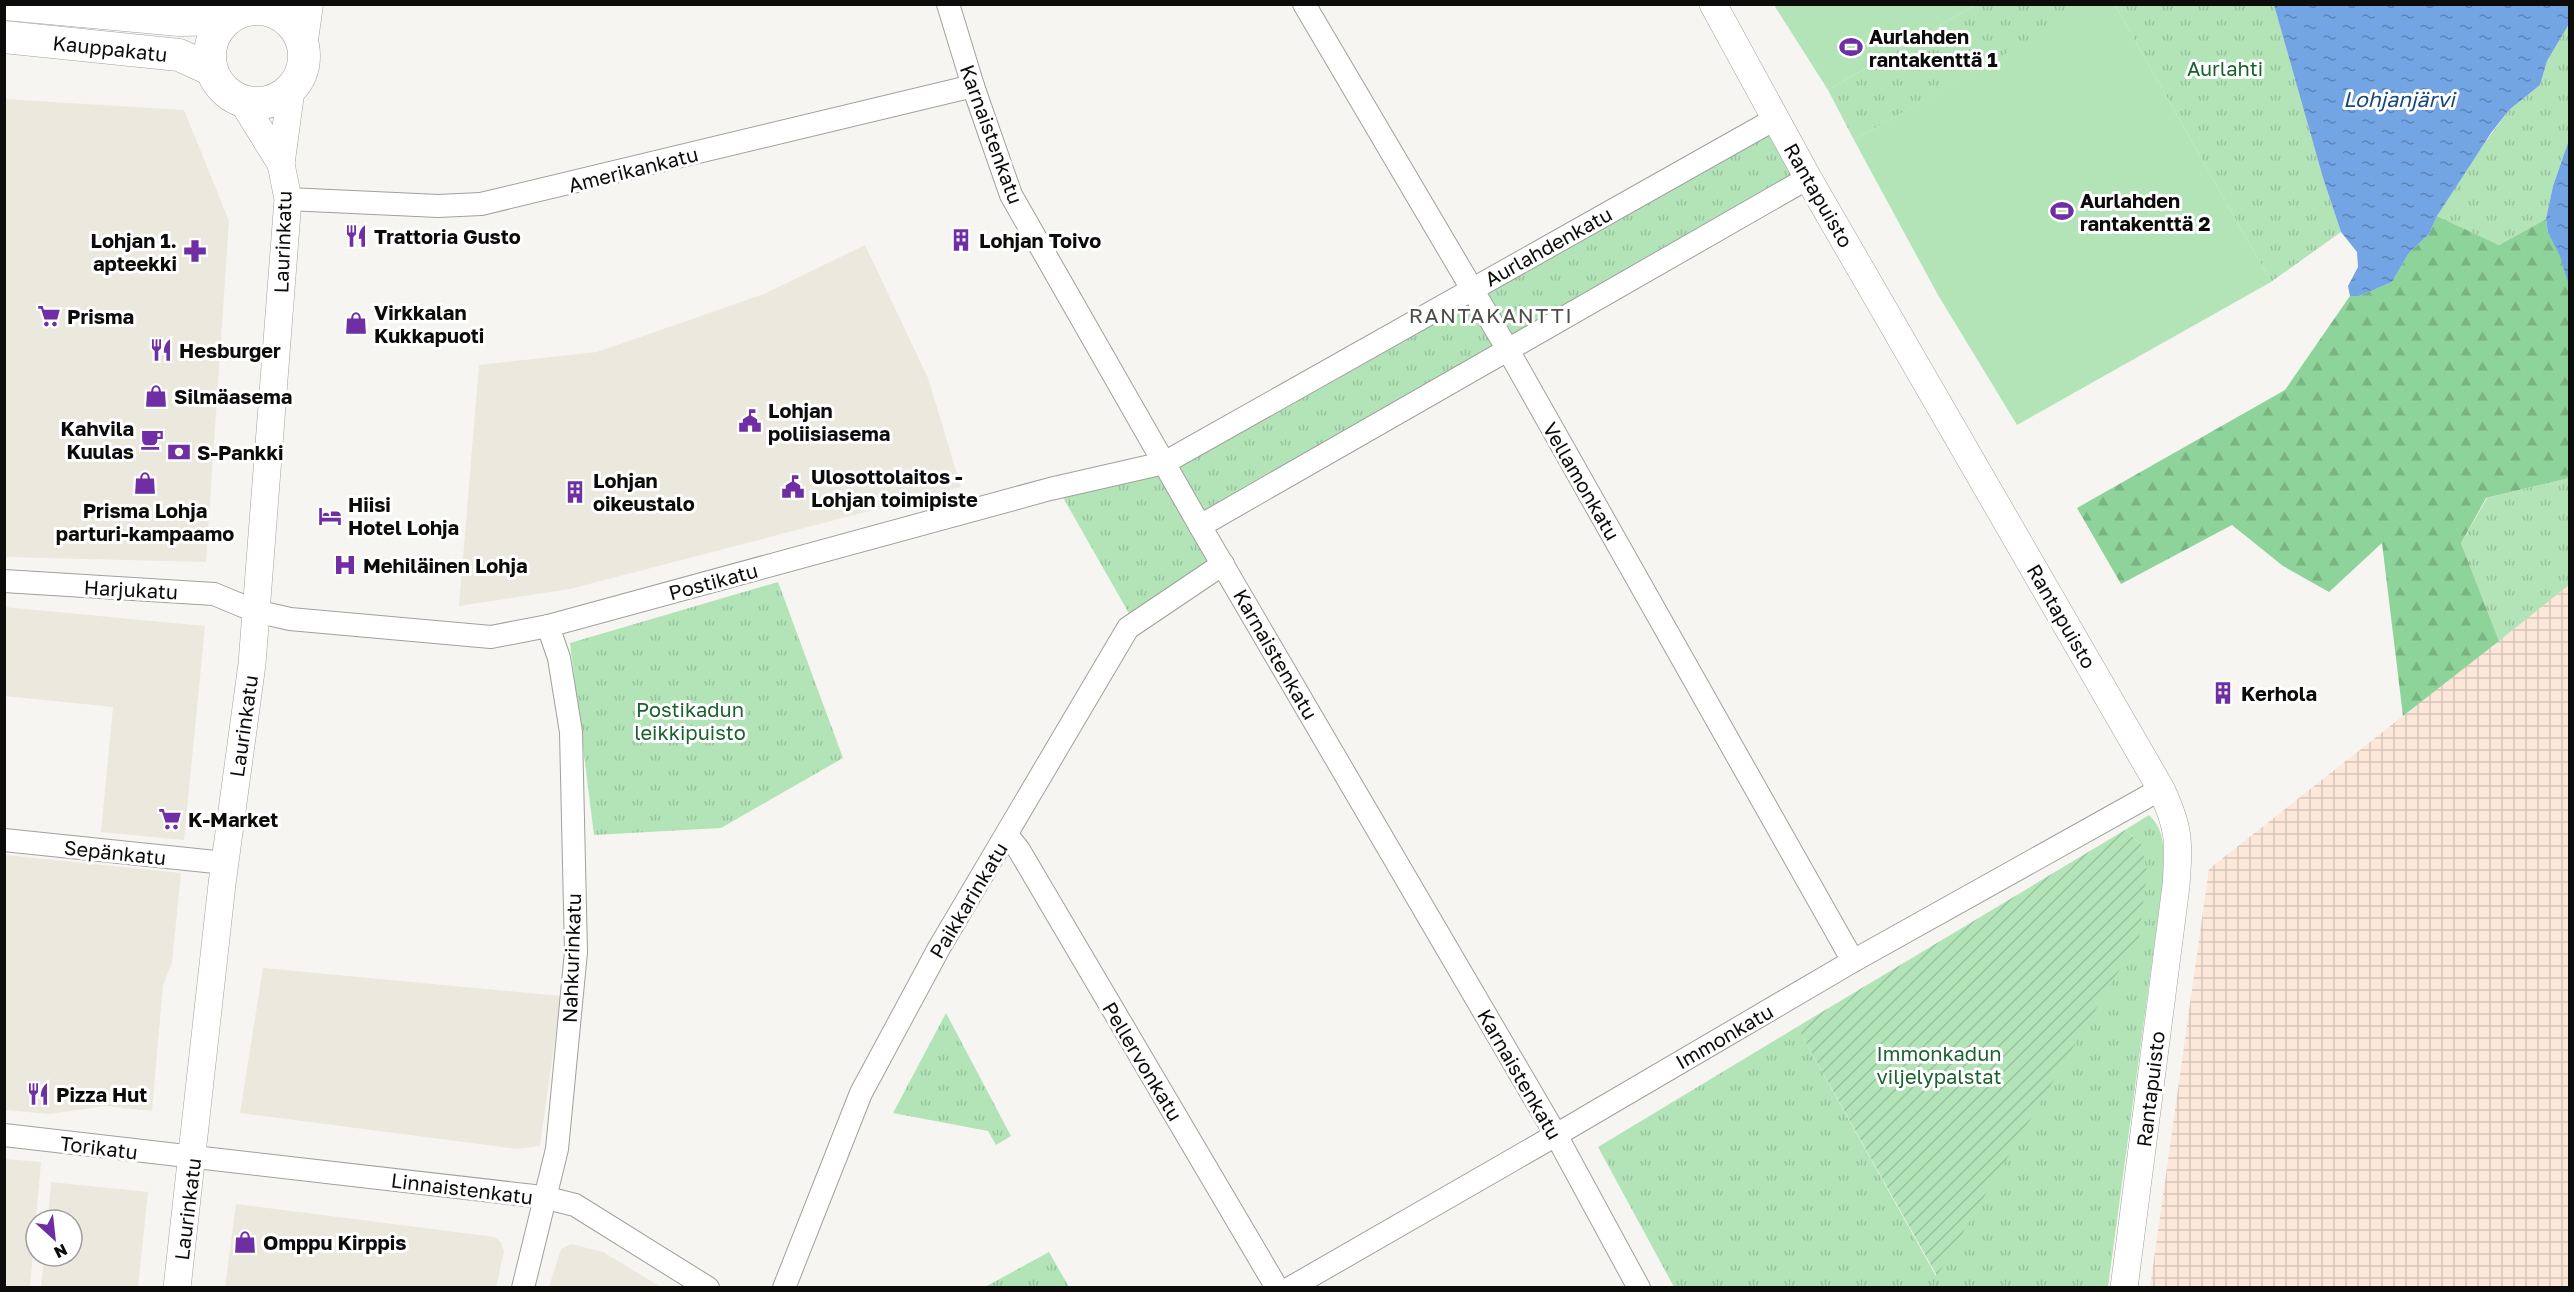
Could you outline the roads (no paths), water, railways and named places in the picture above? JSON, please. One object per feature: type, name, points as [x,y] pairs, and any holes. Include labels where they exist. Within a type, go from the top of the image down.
[{"type":"main road","name":"Kauppakatu","points":[[5,4],[96,8],[180,20],[228,19]]},
{"type":"main road","points":[[302,40],[295,28],[273,12],[262,7],[249,10],[228,19],[219,29],[212,42],[210,56],[212,70],[219,84],[229,94],[242,101],[255,104],[268,102],[291,90],[303,67],[302,40],[307,4]]},
{"type":"main road","name":"Kauppakatu","points":[[4,37],[179,55],[212,70]]},
{"type":"street","name":"Karnaistenkatu","points":[[948,4],[973,86],[1011,195],[1200,526],[1556,1135],[1640,1287]]},
{"type":"street","name":"Vellamonkatu","points":[[1304,4],[1508,350],[1853,960]]},
{"type":"street","name":"Rantapuisto","points":[[1713,4],[1808,178],[2161,789],[2173,815],[2179,842],[2176,886],[2124,1287]]},
{"type":"street","name":"Amerikankatu","points":[[288,199],[438,206],[481,204],[973,86]]},
{"type":"street","name":"Laurinkatu","points":[[177,1287],[225,863],[252,664],[288,199],[281,164],[291,90]]},
{"type":"street","name":"Laurinkatu","points":[[242,101],[281,164]]},
{"type":"street","name":"Aurlahdenkatu","points":[[1164,463],[1775,119]]},
{"type":"street","points":[[1200,526],[1808,178]]},
{"type":"street","name":"Postikatu","points":[[255,611],[290,619],[491,637],[548,626],[1038,492],[1164,463]]},
{"type":"street","name":"Paikkarinkatu","points":[[784,1287],[861,1093],[939,948],[1128,628],[1223,564]]},
{"type":"street","name":"Harjukatu","points":[[7,582],[214,594],[255,611]]},
{"type":"street","name":"Nahkurinkatu","points":[[523,1287],[543,1197],[557,1149],[576,952],[571,732],[559,658],[548,626]]},
{"type":"street","name":"Immonkatu","points":[[1290,1287],[1556,1135],[1853,960],[2161,789]]},
{"type":"street","name":"Pellervonkatu","points":[[1007,836],[1019,850],[1277,1287]]},
{"type":"street","name":"Sepänkatu","points":[[4,840],[225,863]]},
{"type":"street","name":"Torikatu","points":[[4,1135],[193,1157]]},
{"type":"street","name":"Linnaistenkatu","points":[[193,1157],[543,1197],[575,1205],[708,1287]]},
{"type":"water","name":"Lohjanjärvi","points":[[2274,5],[2569,5],[2569,24],[2547,61],[2540,85],[2509,110],[2491,133],[2437,216],[2429,234],[2409,253],[2392,282],[2359,296],[2350,296],[2348,286],[2358,267],[2357,252],[2341,232],[2323,178]]},
{"type":"water","points":[[2569,140],[2569,286],[2560,256],[2548,233],[2546,219],[2553,186]]},
{"type":"place","name":"Aurlahden rantakenttä 1","points":[[1851,47]]},
{"type":"place","name":"Aurlahden rantakenttä 2","points":[[2062,211]]},
{"type":"place","name":"Trattoria Gusto","points":[[356,236]]},
{"type":"place","name":"Lohjan Toivo","points":[[961,240]]},
{"type":"place","name":"Lohjan 1. apteekki","points":[[195,251]]},
{"type":"place","name":"Prisma","points":[[49,316]]},
{"type":"place","name":"Virkkalan Kukkapuoti","points":[[356,323]]},
{"type":"place","name":"Hesburger","points":[[161,350]]},
{"type":"place","name":"Silmäasema","points":[[156,396]]},
{"type":"place","name":"Lohjan poliisiasema","points":[[750,421]]},
{"type":"place","name":"Kahvila Kuulas","points":[[152,439]]},
{"type":"place","name":"S-Pankki","points":[[179,452]]},
{"type":"place","name":"Prisma Lohja parturi-kampaamo","points":[[145,483]]},
{"type":"place","name":"Ulosottolaitos - Lohjan toimipiste","points":[[793,487]]},
{"type":"place","name":"Lohjan oikeustalo","points":[[575,492]]},
{"type":"place","name":"Hiisi Hotel Lohja","points":[[330,516]]},
{"type":"place","name":"Mehiläinen Lohja","points":[[345,565]]},
{"type":"place","name":"Kerhola","points":[[2223,693]]},
{"type":"place","name":"K-Market","points":[[170,819]]},
{"type":"place","name":"Pizza Hut","points":[[38,1094]]},
{"type":"place","name":"Omppu Kirppis","points":[[245,1242]]},
{"type":"district","name":"RANTAKANTTI","points":[[1491,315]]},
{"type":"park label","name":"Aurlahti","points":[[2225,68]]},
{"type":"park label","name":"Postikadun leikkipuisto","points":[[690,720]]},
{"type":"park label","name":"Immonkadun viljelypalstat","points":[[1939,1064]]}]
